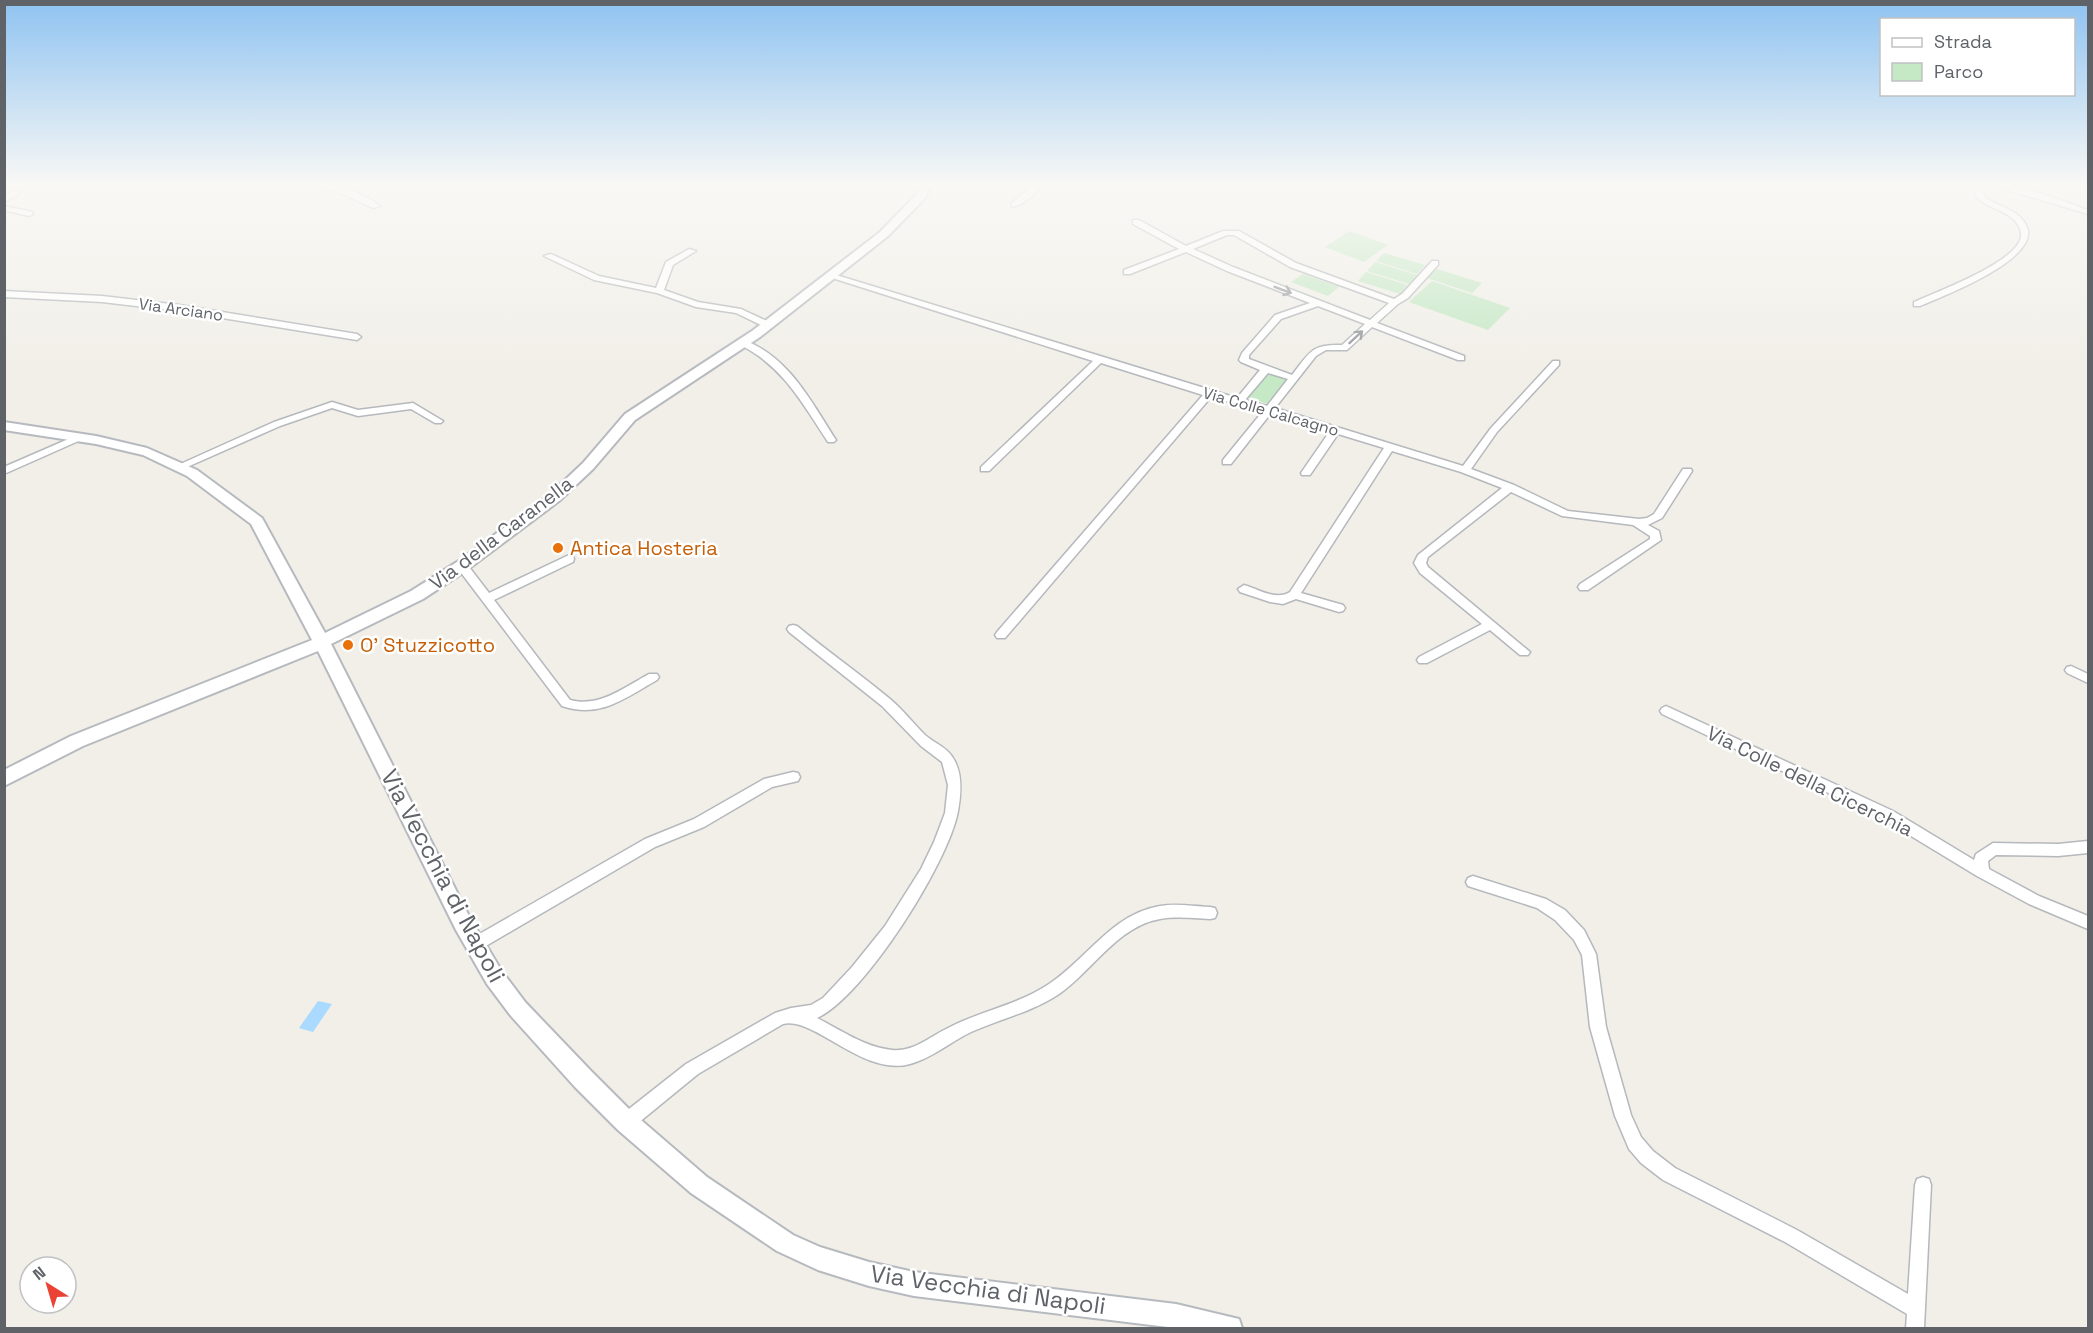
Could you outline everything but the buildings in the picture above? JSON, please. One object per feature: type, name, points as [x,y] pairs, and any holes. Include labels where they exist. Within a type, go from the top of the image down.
[{"type":"street","name":"Via della Caranella","points":[[4,779],[77,741],[322,643],[401,604],[462,566],[559,493],[590,463],[626,421],[768,325],[869,245]]},
{"type":"street","points":[[1179,245],[1234,271],[1461,358]]},
{"type":"street","points":[[1127,272],[1196,245]]},
{"type":"street","points":[[1258,245],[1293,265],[1395,302]]},
{"type":"street","points":[[1917,304],[1993,266],[2021,245]]},
{"type":"street","points":[[659,291],[669,264],[692,251]]},
{"type":"street","points":[[548,256],[593,277],[659,291],[692,303],[738,310],[768,325]]},
{"type":"street","points":[[1227,462],[1318,349],[1344,348],[1395,302],[1405,296],[1435,263]]},
{"type":"street","name":"Via Colle Calcagno","points":[[830,276],[1209,394],[1268,409],[1465,470],[1510,486],[1566,514],[1636,522]]},
{"type":"street","name":"Via Arciano","points":[[4,294],[170,306],[357,337]]},
{"type":"street","points":[[1293,378],[1246,363],[1245,355],[1278,317],[1318,303]]},
{"type":"street","points":[[743,343],[764,354],[777,365],[831,440]]},
{"type":"street","points":[[986,469],[1099,360]]},
{"type":"street","points":[[1465,470],[1500,423],[1556,363]]},
{"type":"street","points":[[1239,402],[1266,369]]},
{"type":"street","points":[[1001,635],[1209,394]]},
{"type":"street","points":[[181,466],[279,422],[332,405],[358,413],[410,406],[418,408],[438,421]]},
{"type":"street","name":"Via Vecchia di Napoli","points":[[4,426],[80,437],[140,450],[181,466],[209,484],[257,521],[322,643],[474,945],[494,977],[518,1009],[627,1122],[675,1165],[716,1197],[785,1243],[827,1261],[892,1281],[1176,1316],[1230,1329]]},
{"type":"street","points":[[1306,473],[1336,430]]},
{"type":"street","points":[[4,471],[80,437]]},
{"type":"street","points":[[1244,589],[1280,601],[1293,595],[1390,447]]},
{"type":"street","points":[[1636,522],[1646,522],[1657,517],[1687,471]]},
{"type":"street","points":[[1510,486],[1422,555],[1419,560],[1424,570],[1524,652]]},
{"type":"street","points":[[1584,587],[1656,540],[1655,534],[1636,522]]},
{"type":"street","points":[[486,598],[569,560]]},
{"type":"street","points":[[462,566],[559,696],[569,704],[581,707],[599,705],[653,677]]},
{"type":"street","points":[[1293,595],[1339,608]]},
{"type":"street","points":[[1423,660],[1490,625]]},
{"type":"street","points":[[627,1122],[700,1063],[775,1020],[816,1011],[830,1002],[889,933],[911,900],[935,853],[949,818],[953,795],[951,770],[944,756],[924,741],[884,702],[793,629]]},
{"type":"street","points":[[2071,670],[2088,679]]},
{"type":"street","name":"Via Colle della Cicerchia","points":[[1666,711],[1888,815],[1982,872],[2034,900],[2088,923]]},
{"type":"street","points":[[474,945],[650,843],[699,823],[766,784],[793,777]]},
{"type":"street","points":[[1982,872],[1981,858],[1993,849],[2088,848]]},
{"type":"street","points":[[1473,882],[1541,903],[1560,915],[1579,935],[1588,954],[1598,1027],[1623,1116],[1635,1143],[1647,1157],[1669,1174],[1791,1236],[1916,1309]]},
{"type":"street","points":[[791,1015],[807,1020],[870,1053],[906,1058],[922,1052],[957,1031],[1016,1009],[1051,992],[1069,979],[1117,933],[1141,918],[1167,912],[1210,913]]},
{"type":"street","points":[[1915,1329],[1923,1185]]},
{"type":"green space","points":[[1328,245],[1388,245],[1364,262],[1325,247]]},
{"type":"green space","points":[[1384,253],[1425,265],[1417,274],[1376,261]]},
{"type":"green space","points":[[1375,262],[1417,275],[1409,284],[1367,271]]},
{"type":"green space","points":[[1437,269],[1482,283],[1472,293],[1427,278]]},
{"type":"green space","points":[[1366,272],[1408,285],[1400,294],[1358,281]]},
{"type":"green space","points":[[1303,274],[1339,287],[1328,296],[1291,282]]},
{"type":"green space","points":[[1432,281],[1510,308],[1488,330],[1409,302]]},
{"type":"green space","points":[[1268,371],[1290,378],[1268,404],[1246,397]]},
{"type":"water","points":[[318,1001],[332,1004],[313,1032],[299,1028]]},
{"type":"place","name":"Antica Hosteria","points":[[558,548]]},
{"type":"place","name":"O' Stuzzicotto","points":[[348,645]]}]
